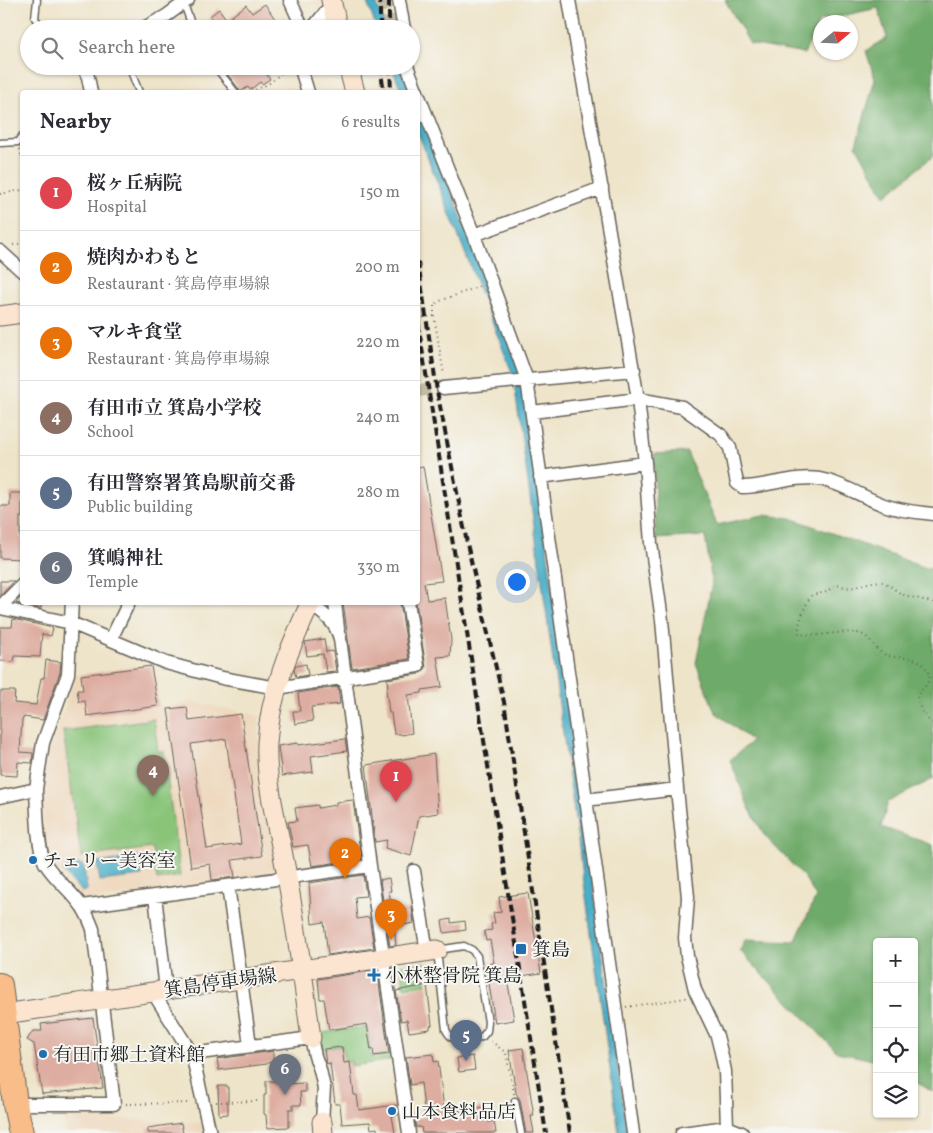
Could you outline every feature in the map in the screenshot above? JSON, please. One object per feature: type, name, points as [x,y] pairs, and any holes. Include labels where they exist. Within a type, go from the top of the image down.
[{"type":"highway","points":[[0,985],[15,1104],[21,1133]]},
{"type":"street","points":[[290,0],[299,20]]},
{"type":"street","points":[[399,0],[402,20]]},
{"type":"street","points":[[570,0],[638,398],[651,542],[662,620],[688,897],[685,938],[687,956],[698,996],[717,1036],[721,1052],[725,1072],[727,1127]]},
{"type":"street","points":[[159,20],[186,2]]},
{"type":"street","points":[[319,20],[332,2]]},
{"type":"street","points":[[332,2],[336,20]]},
{"type":"street","points":[[87,75],[91,90]]},
{"type":"street","points":[[303,75],[307,90]]},
{"type":"street","points":[[350,75],[354,90]]},
{"type":"street","points":[[411,75],[416,90]]},
{"type":"street","points":[[420,100],[474,235],[527,380],[633,1133]]},
{"type":"street","points":[[474,235],[602,188]]},
{"type":"street","points":[[0,252],[20,269]]},
{"type":"street","points":[[0,316],[20,313]]},
{"type":"street","points":[[444,388],[634,370]]},
{"type":"street","points":[[532,412],[638,398],[682,407],[721,435],[730,448],[738,483],[742,487],[802,479],[819,479],[846,487],[882,504],[901,510],[933,514]]},
{"type":"street","points":[[540,478],[645,462]]},
{"type":"street","points":[[0,608],[20,587]]},
{"type":"street","points":[[15,1104],[114,1104],[92,929],[82,906],[63,886],[45,862],[41,852],[36,790],[43,743],[68,674],[72,605]]},
{"type":"street","points":[[111,639],[128,605]]},
{"type":"street","points":[[309,605],[292,642],[277,688],[270,720],[268,757],[272,797],[288,878],[314,1056],[320,1070],[324,1088],[322,1128]]},
{"type":"street","points":[[312,605],[330,620],[339,634]]},
{"type":"street","points":[[335,605],[370,866],[409,1133]]},
{"type":"street","points":[[0,608],[71,623],[166,663],[222,678],[277,688],[418,666],[408,605]]},
{"type":"street","points":[[585,800],[677,789]]},
{"type":"street","points":[[0,797],[36,790]]},
{"type":"street","points":[[82,906],[370,866]]},
{"type":"street","points":[[414,871],[432,951]]},
{"type":"street","points":[[228,886],[250,1045]]},
{"type":"street","points":[[155,896],[159,990],[192,1054],[210,1133]]},
{"type":"street","name":"箕島停車場線","points":[[4,1014],[432,951]]},
{"type":"street","points":[[192,1054],[312,1038]]},
{"type":"street","points":[[682,1133],[727,1127],[742,1133]]},
{"type":"lane","points":[[36,20],[37,0]]},
{"type":"lane","points":[[186,2],[191,20]]},
{"type":"lane","points":[[132,75],[137,90]]},
{"type":"lane","points":[[222,75],[233,90]]},
{"type":"lane","points":[[0,143],[18,142],[20,139]]},
{"type":"lane","points":[[464,946],[472,950],[477,956],[488,1022],[487,1031],[482,1037],[454,1040],[449,1036],[446,1030],[432,951],[464,946]]},
{"type":"lane","points":[[515,1101],[521,1133]]},
{"type":"path","points":[[255,90],[270,83],[279,75]]},
{"type":"path","points":[[0,194],[20,190]]},
{"type":"path","points":[[444,388],[434,305],[440,300],[491,283]]},
{"type":"path","points":[[420,318],[434,316]]},
{"type":"path","points":[[933,602],[901,594],[884,582],[872,582],[854,588],[846,588],[840,585],[832,587],[827,592],[812,595],[807,601],[797,627],[799,634],[803,635],[860,633],[869,637],[877,649],[884,654],[917,660],[926,666],[930,675],[928,683],[917,695],[918,702],[929,721],[933,724]]},
{"type":"path","points":[[615,1009],[698,996]]},
{"type":"path","points":[[485,1035],[506,1053],[515,1101]]},
{"type":"path","points":[[114,1104],[261,1101]]},
{"type":"shaded area","points":[[154,664],[159,707],[194,702],[260,716],[259,734],[279,874],[88,901],[79,895],[50,862],[45,848],[42,782],[47,759],[76,675]]},
{"type":"shaded area","points":[[63,1117],[202,1123],[204,1133],[66,1133]]},
{"type":"green space","points":[[725,0],[933,0],[933,156],[885,196],[856,145],[875,79],[866,51],[887,38],[878,8],[846,15],[813,15],[813,34],[804,54],[750,44]]},
{"type":"green space","points":[[687,452],[717,525],[763,515],[791,518],[933,569],[933,779],[888,802],[881,827],[933,845],[933,1092],[918,1083],[918,938],[873,938],[873,1060],[837,1052],[740,951],[745,940],[795,942],[816,897],[805,878],[765,836],[749,808],[730,760],[752,741],[715,712],[696,663],[712,583],[705,536],[656,539],[654,454]]},
{"type":"green space","points":[[154,719],[158,751],[164,751],[180,876],[157,880],[152,848],[81,857],[63,731]]},
{"type":"green space","points":[[424,962],[426,984],[404,987],[401,965]]},
{"type":"green space","points":[[367,1027],[371,1057],[392,1054],[392,1060],[351,1066],[351,1061],[345,1062],[342,1046],[323,1049],[321,1033]]},
{"type":"water","points":[[366,0],[375,0],[383,20],[374,20]]},
{"type":"water","points":[[395,75],[406,75],[412,90],[401,90]]},
{"type":"water","points":[[420,109],[518,365],[539,489],[627,1133],[619,1133],[513,375],[420,138]]},
{"type":"water","points":[[139,857],[142,876],[100,881],[97,863]]},
{"type":"water","points":[[75,864],[82,865],[84,869],[87,890],[82,892],[63,871],[66,867]]},
{"type":"building","points":[[265,4],[276,20],[227,20],[246,5],[252,13]]},
{"type":"building","points":[[219,9],[227,20],[209,20],[212,18],[210,16]]},
{"type":"building","points":[[228,75],[267,75],[270,79],[262,84],[260,82],[250,90],[248,87],[243,90],[239,89]]},
{"type":"building","points":[[423,466],[442,581],[424,583],[427,600],[445,598],[451,640],[450,656],[437,657],[442,687],[422,690],[422,693],[408,695],[412,733],[402,735],[394,734],[391,713],[389,713],[386,689],[388,688],[387,679],[419,674],[426,668],[416,605],[420,605],[420,467]]},
{"type":"building","points":[[10,493],[20,493],[20,559],[0,558],[0,506],[10,506]]},
{"type":"building","points":[[0,581],[14,581],[0,596]]},
{"type":"building","points":[[26,605],[42,605],[41,608]]},
{"type":"building","points":[[343,605],[400,605],[409,659],[352,668]]},
{"type":"building","points":[[13,619],[53,628],[51,636],[42,634],[40,657],[15,656],[14,662],[0,661],[0,627],[12,627]]},
{"type":"building","points":[[324,639],[326,652],[333,651],[336,671],[326,672],[323,654],[307,656],[305,642]]},
{"type":"building","points":[[46,660],[61,662],[60,672],[43,720],[24,717],[22,719],[20,752],[33,753],[32,763],[18,762],[17,776],[0,775],[0,691],[15,691],[14,703],[36,705],[41,678],[44,678]]},
{"type":"building","points":[[306,664],[308,675],[296,677],[294,670],[296,666]]},
{"type":"building","points":[[151,666],[158,706],[87,716],[85,701],[79,702],[77,690],[83,690],[81,675]]},
{"type":"building","points":[[338,687],[340,704],[311,707],[313,721],[295,724],[293,711],[300,711],[298,693]]},
{"type":"building","points":[[187,707],[189,721],[241,714],[262,856],[232,860],[235,877],[212,880],[210,864],[191,867],[168,709]],"holes":[[[226,739],[241,844],[207,849],[191,744]]]},
{"type":"building","points":[[345,739],[347,751],[311,756],[313,772],[282,776],[278,746]]},
{"type":"building","points":[[434,754],[438,813],[419,816],[411,856],[385,848],[387,840],[375,842],[366,765]]},
{"type":"building","points":[[353,800],[361,859],[312,866],[308,845],[293,847],[288,822],[297,821],[295,808],[318,805],[318,808],[336,805],[336,802]]},
{"type":"building","points":[[363,875],[366,896],[355,897],[357,919],[369,917],[374,948],[328,955],[324,922],[312,924],[309,883]]},
{"type":"building","points":[[389,878],[392,911],[412,908],[414,923],[394,927],[396,945],[390,946],[380,880]]},
{"type":"building","points":[[528,893],[541,973],[507,978],[514,1020],[495,1023],[486,964],[494,963],[490,940],[486,941],[484,931],[492,930],[491,924],[495,923],[493,913],[501,912],[499,897]]},
{"type":"building","points":[[451,919],[451,923],[465,921],[466,930],[444,933],[442,921]]},
{"type":"building","points":[[377,970],[389,1054],[374,1056],[373,1049],[371,1050],[367,1024],[329,1030],[324,999],[320,999],[318,979]]},
{"type":"building","points":[[427,985],[432,1025],[430,1029],[409,1032],[407,1020],[401,1021],[396,991]]},
{"type":"building","points":[[93,1018],[103,1088],[42,1094],[34,1044],[27,1040],[33,1031],[42,1031],[41,1024]]},
{"type":"building","points":[[342,1047],[344,1063],[350,1062],[354,1095],[357,1095],[359,1110],[396,1105],[398,1115],[392,1116],[395,1133],[378,1133],[377,1128],[371,1129],[370,1122],[342,1124],[340,1104],[335,1104],[330,1063],[326,1064],[324,1049]]},
{"type":"building","points":[[523,1048],[534,1116],[531,1116],[534,1133],[526,1133],[520,1100],[516,1093],[509,1050]]},
{"type":"building","points":[[273,1051],[273,1062],[219,1070],[217,1059]]},
{"type":"building","points":[[433,1054],[434,1062],[438,1061],[444,1109],[451,1108],[452,1112],[485,1107],[488,1122],[494,1121],[496,1133],[422,1133],[421,1127],[416,1127],[415,1118],[425,1117],[421,1083],[410,1085],[406,1057]]},
{"type":"building","points":[[473,1056],[475,1070],[459,1072],[457,1058]]},
{"type":"building","points":[[266,1081],[282,1081],[282,1084],[305,1083],[305,1092],[300,1092],[301,1105],[293,1105],[293,1109],[289,1109],[289,1127],[267,1128],[266,1115],[264,1114]]},
{"type":"building","points":[[218,1086],[228,1086],[228,1114],[219,1115]]},
{"type":"building","points":[[181,1123],[183,1133],[148,1133],[148,1128]]},
{"type":"tunnel","points":[[381,0],[389,20]]},
{"type":"tunnel","points":[[420,391],[443,388]]},
{"type":"railway","points":[[380,0],[380,20]]},
{"type":"railway","points":[[389,0],[389,20]]},
{"type":"railway","points":[[381,75],[384,90]]},
{"type":"railway","points":[[390,75],[391,90]]},
{"type":"railway","points":[[420,276],[437,391],[468,548],[504,702],[570,1133]]},
{"type":"railway","points":[[420,336],[546,1133]]},
{"type":"place","name":"有田市立 箕島小学校","points":[[153,796]]},
{"type":"place","name":"桜ヶ丘病院","points":[[396,802]]},
{"type":"place","name":"チェリー美容室","points":[[33,860]]},
{"type":"place","name":"焼肉かわもと","points":[[345,879]]},
{"type":"place","name":"マルキ食堂","points":[[391,940]]},
{"type":"place","name":"箕島","points":[[521,949]]},
{"type":"place","name":"小林整骨院 箕島","points":[[374,975]]},
{"type":"place","name":"有田市郷土資料館","points":[[43,1054]]},
{"type":"place","name":"有田警察署箕島駅前交番","points":[[466,1061]]},
{"type":"place","name":"箕嶋神社","points":[[285,1095]]},
{"type":"place","name":"山本食料品店","points":[[392,1111]]}]
